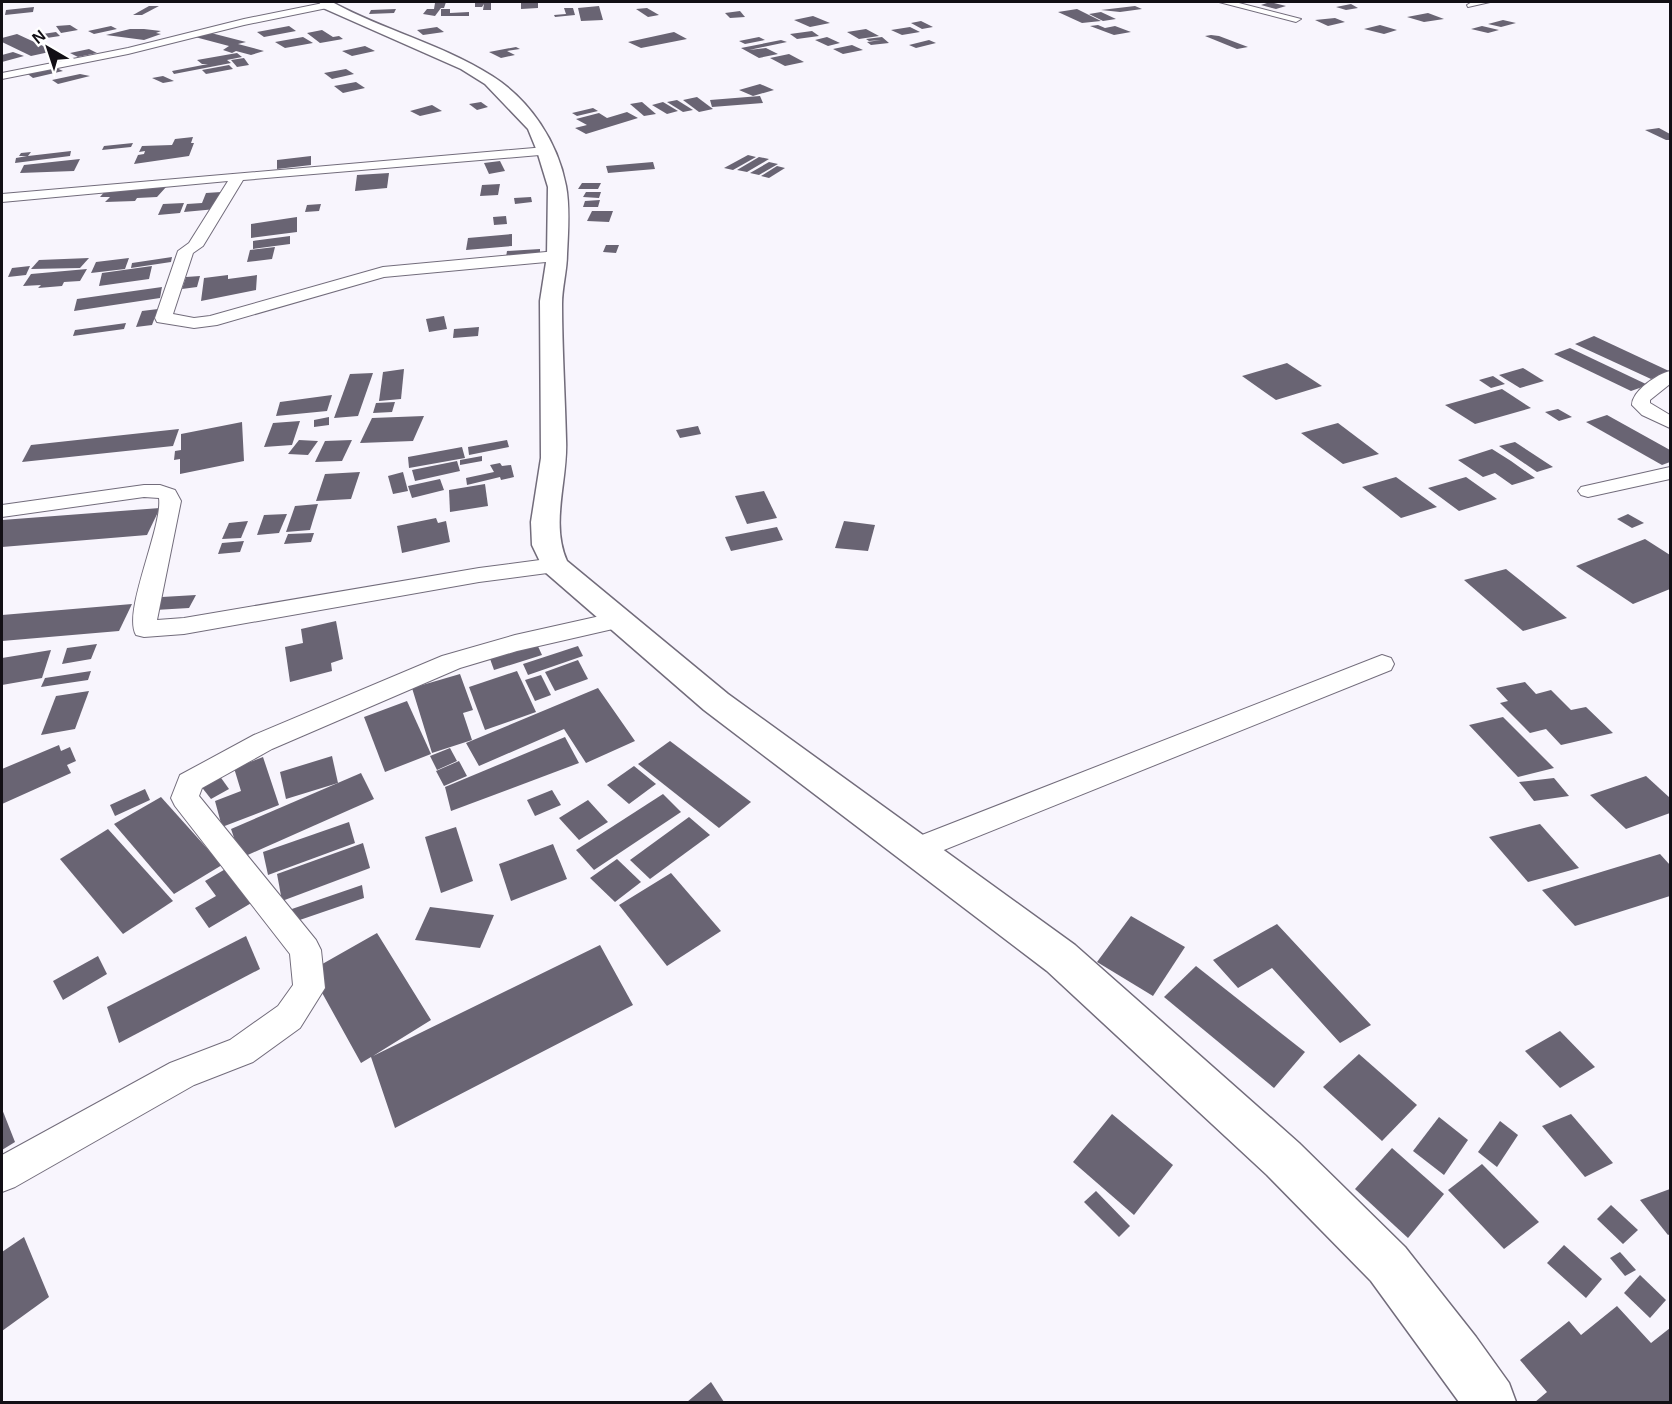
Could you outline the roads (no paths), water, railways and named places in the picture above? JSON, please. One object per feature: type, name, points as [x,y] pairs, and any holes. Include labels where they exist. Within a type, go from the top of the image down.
[{"type":"street","points":[[1224,2],[1296,19]]},
{"type":"street","points":[[1472,5],[1485,2]]},
{"type":"street","points":[[2,76],[128,51],[327,3],[466,66],[490,81],[521,110],[536,128],[557,187],[557,256],[550,301],[554,458],[545,522],[546,545],[555,565],[716,702],[1061,958],[1283,1159],[1388,1264],[1458,1355],[1490,1402]]},
{"type":"street","points":[[2,198],[238,176],[546,152]]},
{"type":"street","points":[[238,176],[195,246],[186,251],[163,318],[194,323],[211,321],[383,272],[557,256]]},
{"type":"street","points":[[1671,376],[1641,398],[1641,405],[1671,422]]},
{"type":"street","points":[[1588,491],[1671,473]]},
{"type":"street","points":[[2,511],[144,491],[168,494],[170,501],[146,608],[144,629],[184,626],[479,574],[555,565]]},
{"type":"street","points":[[2,1174],[182,1074],[242,1051],[289,1017],[309,988],[305,950],[185,798],[190,782],[263,742],[451,662],[515,643],[618,620]]},
{"type":"street","points":[[914,850],[1382,664]]}]
